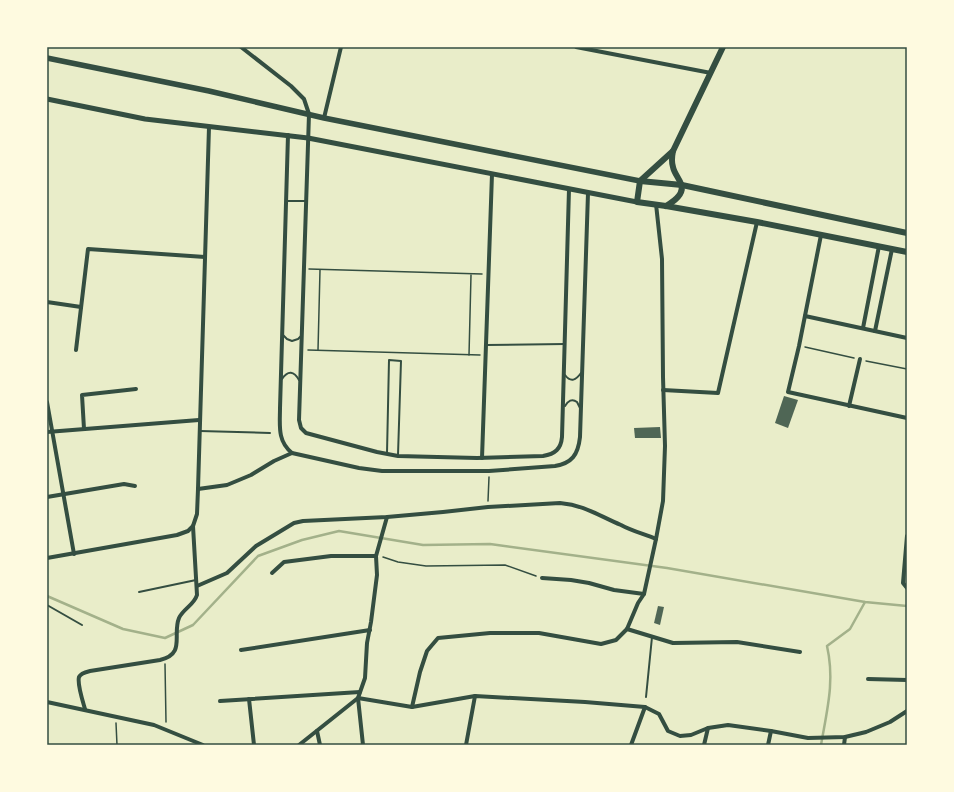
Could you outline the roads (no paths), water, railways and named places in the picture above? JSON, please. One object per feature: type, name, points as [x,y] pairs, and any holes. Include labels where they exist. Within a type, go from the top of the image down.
[{"type":"main road","points":[[666,206],[673,202],[682,190],[682,186],[672,166],[673,151],[723,47]]},
{"type":"main road","points":[[47,58],[209,91],[324,118],[640,181],[682,186],[907,232]]},
{"type":"main road","points":[[673,151],[640,181],[637,202],[757,222],[907,252]]},
{"type":"street","points":[[241,47],[291,86],[304,99],[309,114],[298,420],[303,431],[398,456],[482,458],[543,456],[553,453],[560,447],[562,442],[569,189]]},
{"type":"street","points":[[324,118],[341,47]]},
{"type":"street","points":[[576,47],[711,73]]},
{"type":"street","points":[[47,99],[145,119],[308,138],[637,202]]},
{"type":"street","points":[[85,709],[79,682],[80,676],[84,673],[165,658],[173,654],[176,644],[178,622],[181,615],[196,598],[197,586],[193,526],[197,514],[209,127]]},
{"type":"street","points":[[288,135],[285,201],[280,433],[283,444],[292,453],[359,468],[382,471],[482,471],[555,466],[567,463],[571,460],[576,453],[579,444],[588,193]]},
{"type":"street","points":[[482,458],[492,174]]},
{"type":"street","points":[[412,707],[420,672],[427,651],[438,638],[490,633],[539,633],[600,644],[616,640],[627,629],[638,603],[644,594],[663,502],[665,446],[662,259],[656,204]]},
{"type":"street","points":[[663,390],[718,394],[757,222]]},
{"type":"street","points":[[821,235],[788,392],[907,418]]},
{"type":"street","points":[[863,328],[879,246]]},
{"type":"street","points":[[76,350],[88,249],[205,257]]},
{"type":"street","points":[[875,331],[892,249]]},
{"type":"street","points":[[47,302],[81,307]]},
{"type":"street","points":[[805,316],[907,338]]},
{"type":"street","points":[[849,406],[860,359]]},
{"type":"street","points":[[84,429],[82,395],[136,389]]},
{"type":"street","points":[[47,402],[74,554]]},
{"type":"street","points":[[47,432],[199,420]]},
{"type":"street","points":[[198,489],[227,485],[251,475],[267,464],[292,453]]},
{"type":"street","points":[[47,497],[124,484],[134,486]]},
{"type":"street","points":[[197,586],[227,573],[252,549],[294,523],[308,520],[388,517],[503,505],[560,503],[572,504],[591,510],[624,527],[656,539]]},
{"type":"street","points":[[363,745],[358,698],[365,678],[367,643],[377,575],[376,556],[388,517]]},
{"type":"street","points":[[47,558],[177,535],[193,526]]},
{"type":"street","points":[[907,536],[903,583],[907,588]]},
{"type":"street","points":[[272,573],[284,562],[331,556],[376,556]]},
{"type":"street","points":[[542,578],[589,582],[614,590],[644,594]]},
{"type":"street","points":[[627,629],[673,643],[737,642],[800,652]]},
{"type":"street","points":[[241,650],[370,630]]},
{"type":"street","points":[[868,679],[907,680]]},
{"type":"street","points":[[220,701],[360,692]]},
{"type":"street","points":[[466,745],[475,696]]},
{"type":"street","points":[[299,745],[358,698],[412,707],[475,696],[645,707],[659,714],[668,731],[680,736],[691,735],[708,728],[728,725],[808,738],[845,737],[872,730],[890,722],[907,711]]},
{"type":"street","points":[[249,700],[254,745]]},
{"type":"street","points":[[47,702],[154,725],[203,745]]},
{"type":"street","points":[[631,745],[645,707]]},
{"type":"street","points":[[704,745],[708,728]]},
{"type":"street","points":[[317,731],[320,745]]},
{"type":"street","points":[[768,745],[771,731]]},
{"type":"street","points":[[844,745],[845,737]]},
{"type":"lane","points":[[285,201],[306,201]]},
{"type":"lane","points":[[283,335],[292,341],[301,336]]},
{"type":"lane","points":[[486,345],[565,344]]},
{"type":"lane","points":[[387,454],[389,360],[401,361],[398,456]]},
{"type":"lane","points":[[564,372],[568,379],[572,380],[577,378],[582,371]]},
{"type":"lane","points":[[281,380],[287,373],[292,372],[300,381]]},
{"type":"lane","points":[[563,410],[566,403],[572,400],[577,402],[581,411]]},
{"type":"lane","points":[[199,431],[270,433]]},
{"type":"lane","points":[[139,592],[196,580]]},
{"type":"lane","points":[[47,605],[82,625]]},
{"type":"lane","points":[[646,697],[652,636]]},
{"type":"waterway","points":[[47,596],[123,629],[165,638],[193,625],[258,556],[302,540],[339,531],[423,545],[490,544],[667,568],[865,602],[907,606]]},
{"type":"waterway","points":[[821,745],[828,708],[830,683],[827,646],[850,629],[865,602]]}]
